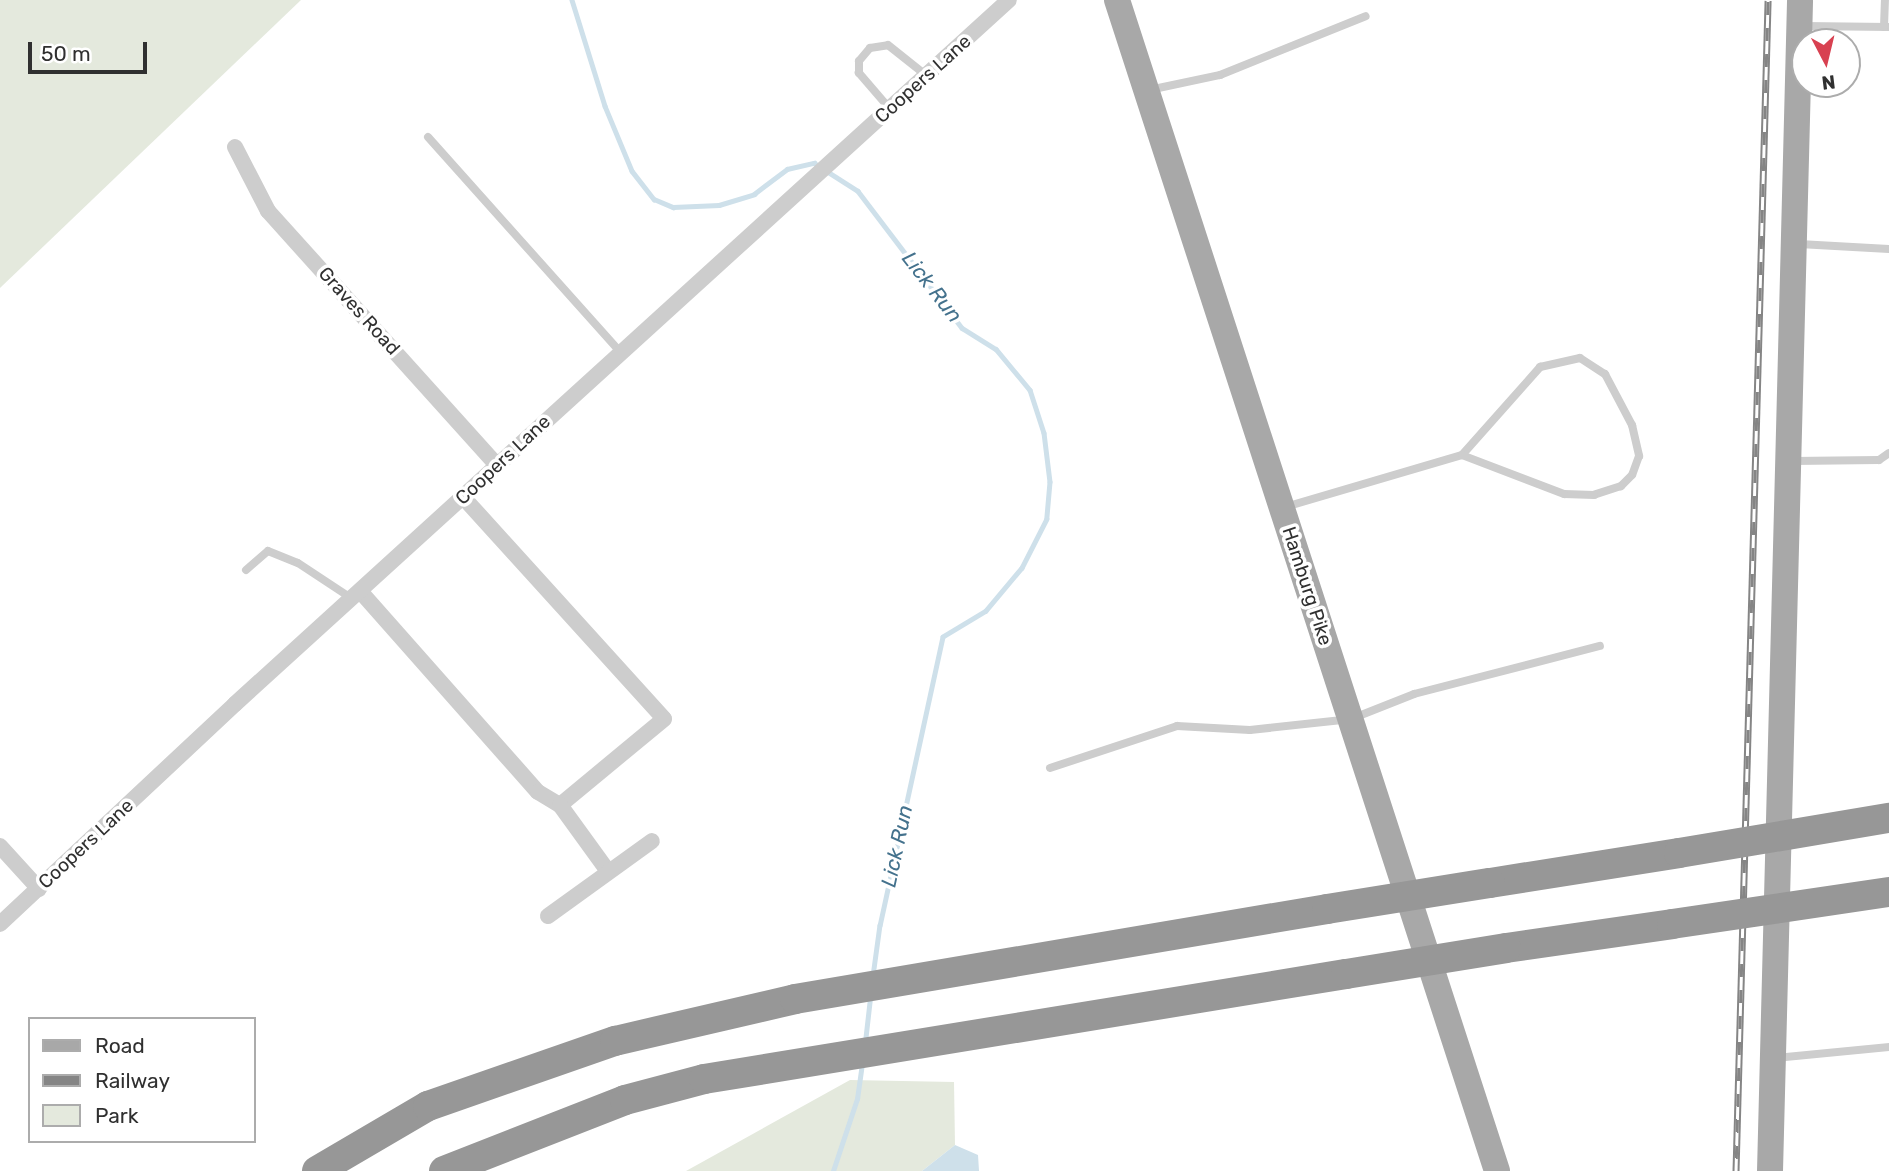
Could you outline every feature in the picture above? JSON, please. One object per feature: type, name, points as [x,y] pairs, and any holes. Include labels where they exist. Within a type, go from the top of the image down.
[{"type":"highway","points":[[317,1171],[428,1106],[615,1041],[795,999],[1889,818]]},
{"type":"highway","points":[[444,1171],[625,1100],[810,1059],[1506,948],[1889,892]]},
{"type":"main road","name":"Hamburg Pike","points":[[1116,0],[1497,1171]]},
{"type":"main road","points":[[1770,1171],[1799,13]]},
{"type":"street","name":"Coopers Lane","points":[[0,924],[497,465],[1009,0]]},
{"type":"street","name":"Graves Road","points":[[235,147],[268,211],[497,465]]},
{"type":"street","points":[[463,497],[664,719],[560,805]]},
{"type":"street","points":[[356,595],[538,792],[560,805],[607,870]]},
{"type":"street","points":[[548,916],[607,870],[652,841]]},
{"type":"street","points":[[0,846],[39,889]]},
{"type":"lane","points":[[1799,13],[1887,27],[1885,0]]},
{"type":"lane","points":[[1146,90],[1220,75],[1366,16]]},
{"type":"lane","points":[[890,109],[859,73],[859,61],[870,48],[888,45],[927,76]]},
{"type":"lane","points":[[428,137],[621,353]]},
{"type":"lane","points":[[1792,244],[1889,249]]},
{"type":"lane","points":[[1282,508],[1462,455],[1540,367],[1580,358],[1605,374],[1632,425],[1639,456],[1632,475],[1621,486],[1594,495],[1563,494],[1462,455]]},
{"type":"lane","points":[[1786,461],[1879,460],[1889,453]]},
{"type":"lane","points":[[246,570],[268,551],[298,563],[356,595]]},
{"type":"lane","points":[[1050,768],[1177,726],[1250,730],[1351,719],[1414,694],[1600,646]]},
{"type":"lane","points":[[1773,1058],[1889,1047]]},
{"type":"green space","points":[[0,0],[301,0],[0,288]]},
{"type":"green space","points":[[850,1080],[954,1082],[955,1145],[922,1171],[686,1171]]},
{"type":"water","points":[[955,1145],[978,1155],[979,1171],[922,1171]]},
{"type":"waterway","name":"Lick Run","points":[[572,0],[605,106],[632,171],[654,199],[673,207],[719,205],[754,194],[787,169],[814,163],[858,191],[962,328],[996,349],[1030,390],[1044,433],[1050,482],[1047,519],[1022,568],[986,611],[943,637],[880,925],[873,976]]},
{"type":"waterway","name":"Lick Run","points":[[865,1042],[870,998]]},
{"type":"waterway","name":"Lick Run","points":[[833,1171],[857,1099],[862,1064]]},
{"type":"railway","points":[[1736,1171],[1768,0]]}]
